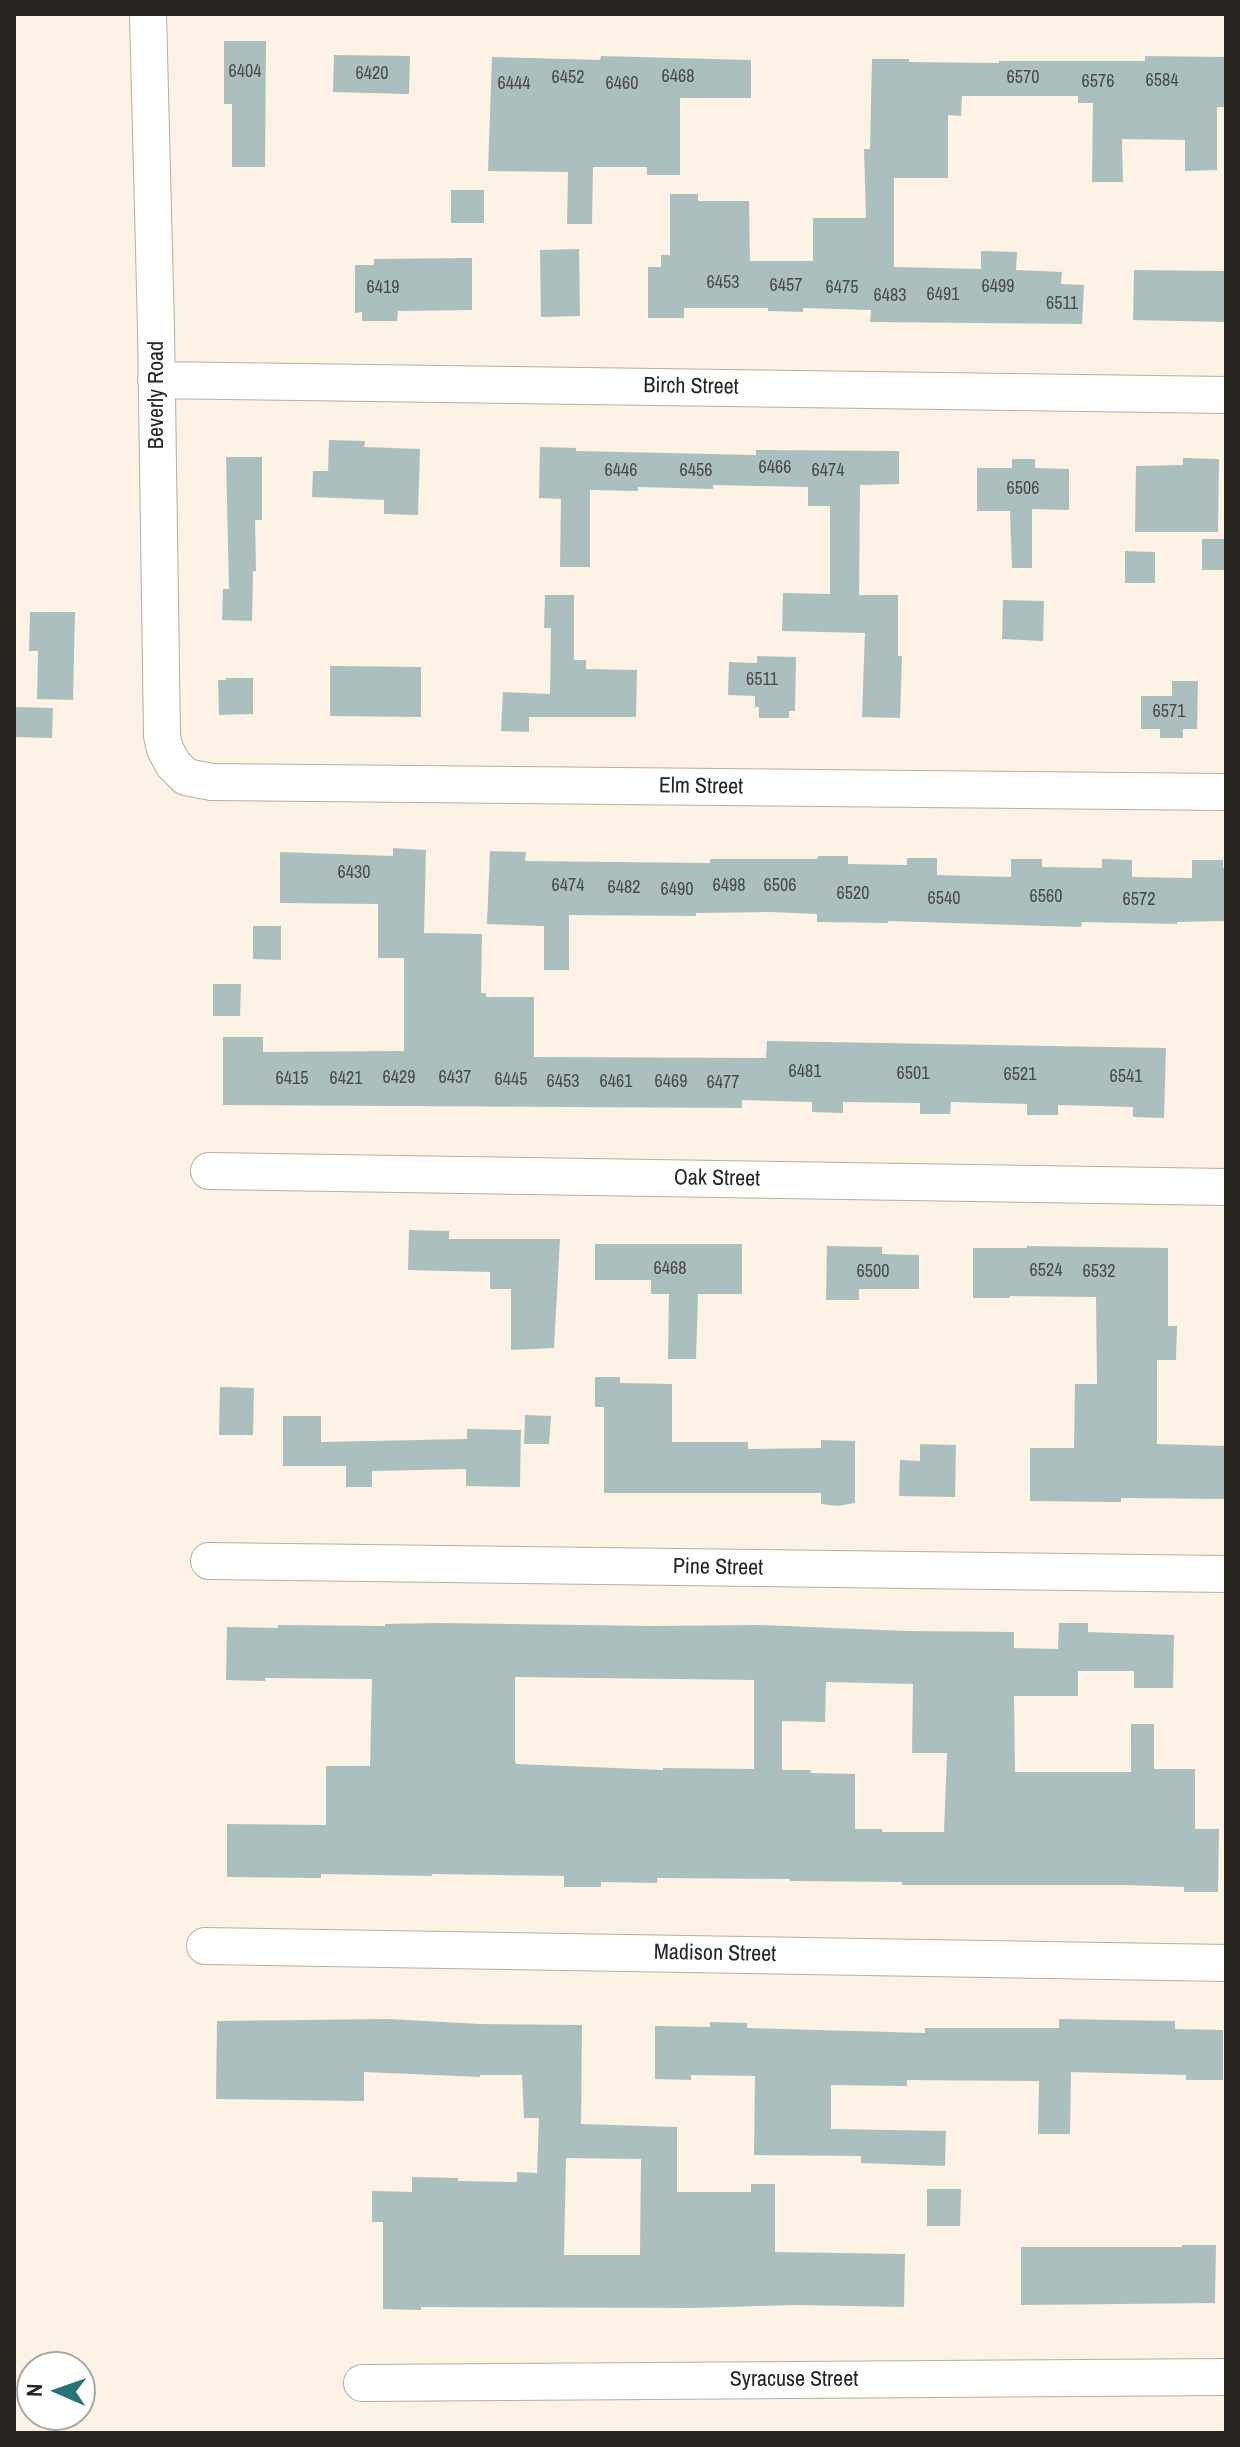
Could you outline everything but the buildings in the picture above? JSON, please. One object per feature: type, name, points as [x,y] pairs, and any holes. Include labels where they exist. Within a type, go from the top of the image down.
[{"type":"street","name":"Beverly Road","points":[[148,14],[162,736],[169,757],[180,771]]},
{"type":"street","name":"Birch Street","points":[[156,380],[1226,395]]},
{"type":"street","name":"Elm Street","points":[[180,771],[186,777],[212,782],[1226,792]]},
{"type":"street","name":"Oak Street","points":[[209,1171],[1226,1187]]},
{"type":"street","name":"Pine Street","points":[[209,1561],[1226,1574]]},
{"type":"street","name":"Madison Street","points":[[205,1946],[1226,1963]]},
{"type":"street","name":"Syracuse Street","points":[[362,2383],[1226,2377]]}]
